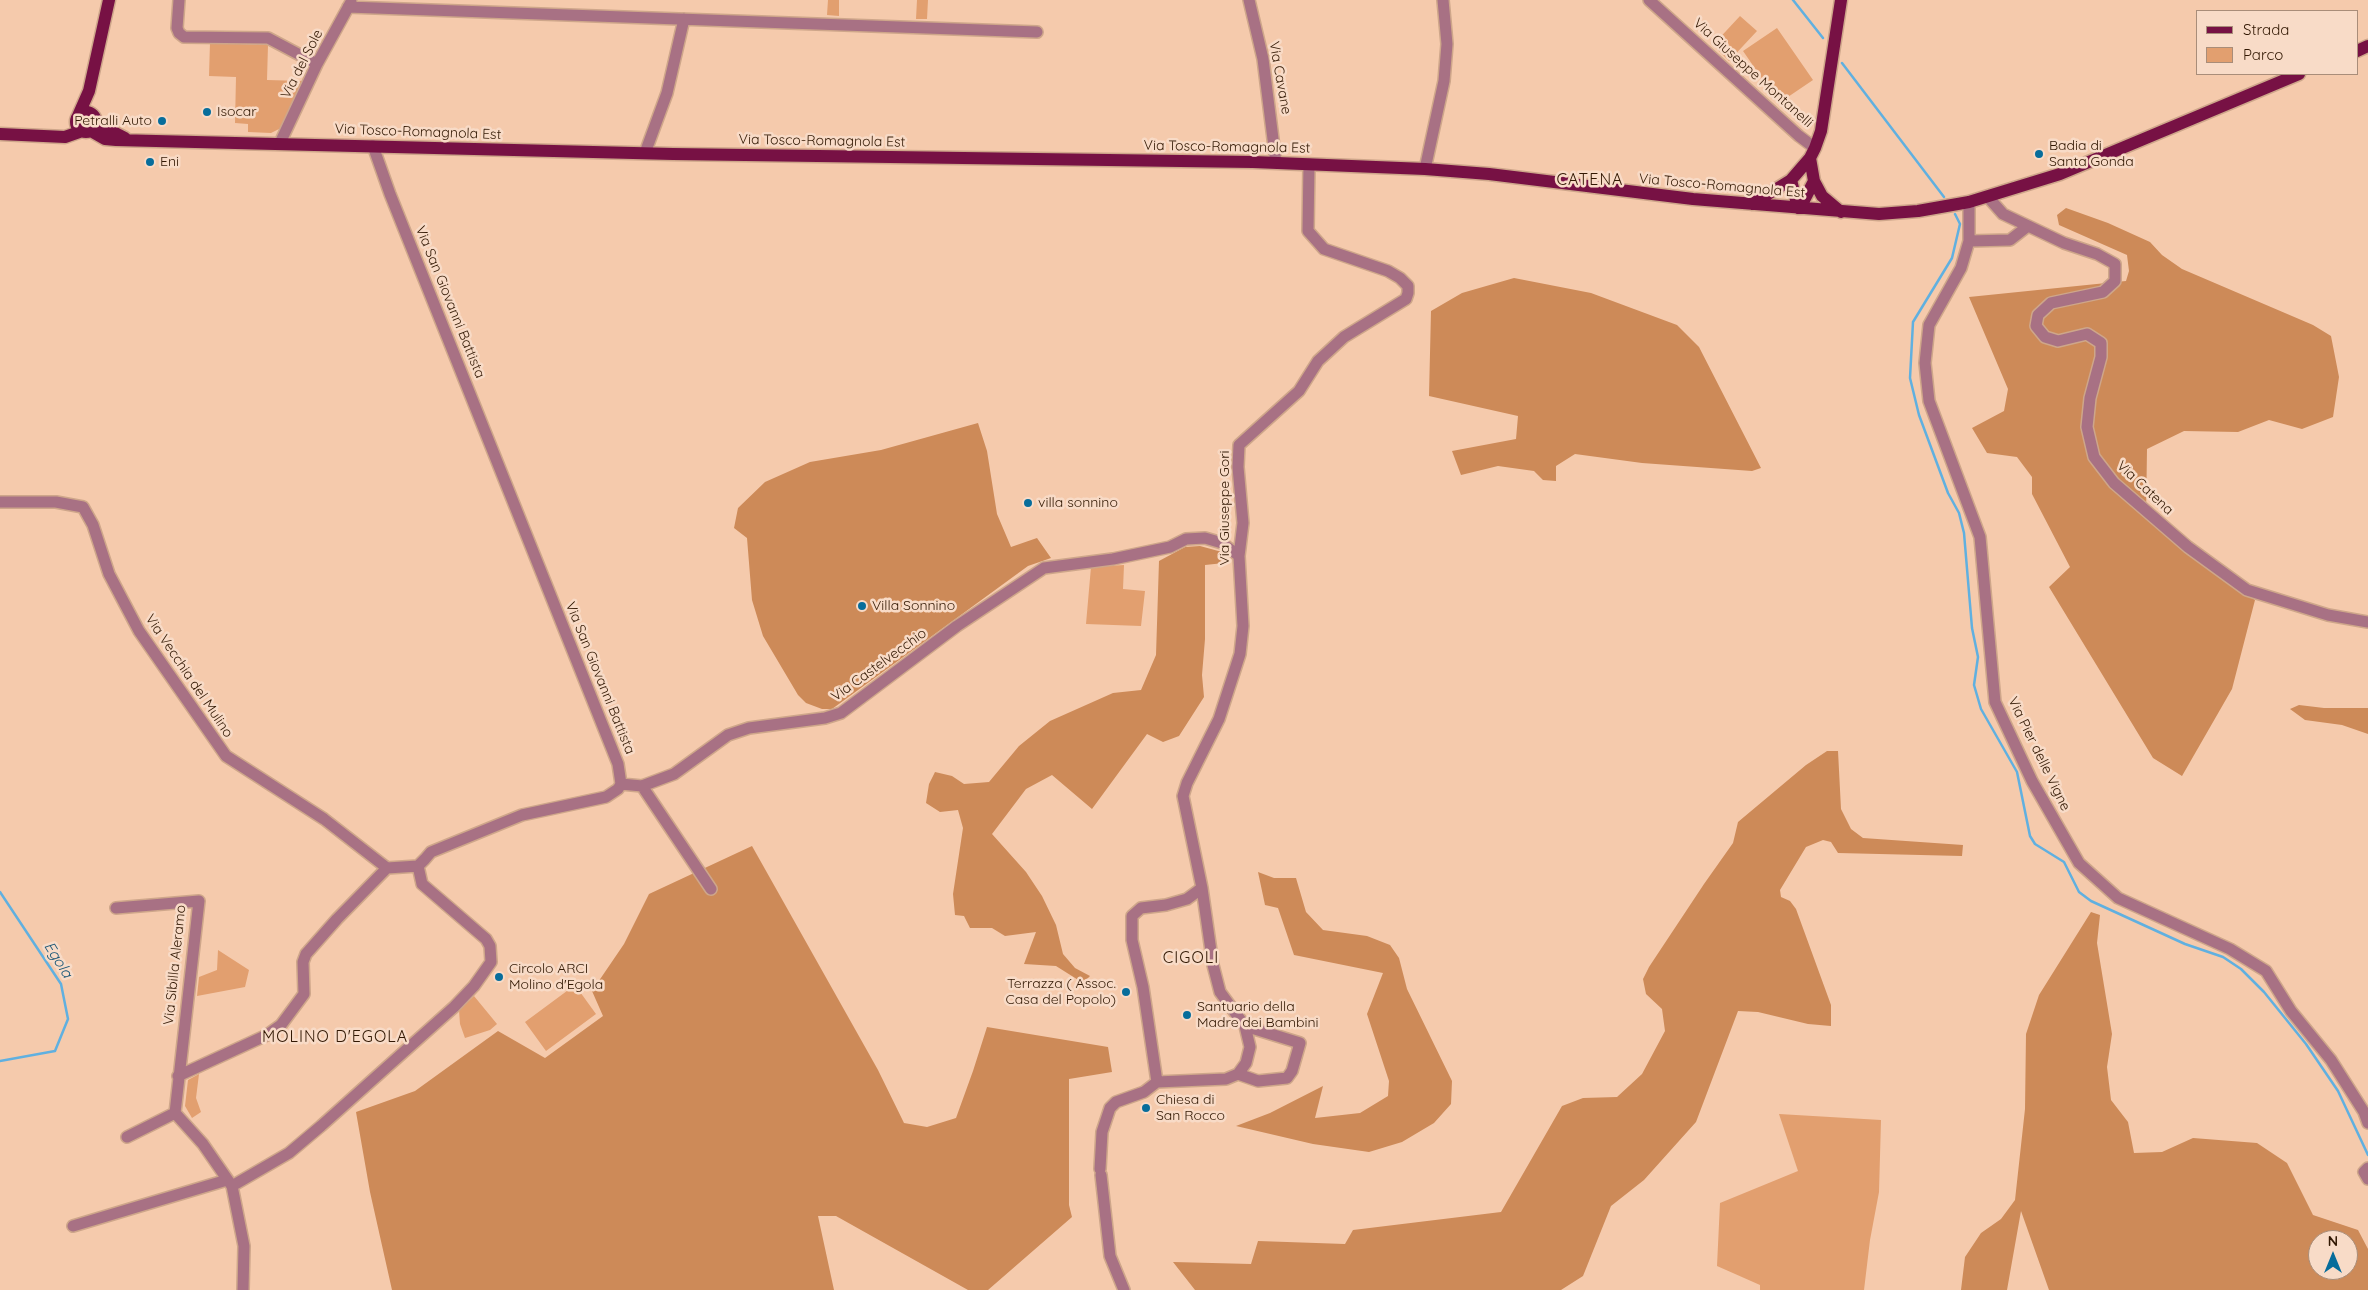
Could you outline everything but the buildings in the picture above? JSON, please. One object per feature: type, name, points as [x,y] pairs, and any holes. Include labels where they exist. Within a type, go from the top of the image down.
[{"type":"main road","points":[[0,134],[53,136],[86,123],[89,91],[109,0]]},
{"type":"main road","points":[[1752,204],[1790,180],[1812,153],[1821,131],[1841,0]]},
{"type":"main road","name":"Via Tosco-Romagnola Est","points":[[86,123],[105,139],[646,153],[1276,163],[1425,169],[1752,204],[1841,212],[1897,213],[1969,202],[2060,174],[2297,75]]},
{"type":"main road","points":[[1812,153],[1814,181],[1822,196],[1841,212]]},
{"type":"main road","points":[[1790,180],[1799,208]]},
{"type":"main road","points":[[1799,208],[1814,181]]},
{"type":"street","points":[[179,0],[177,28],[184,37],[268,38],[317,64]]},
{"type":"street","name":"Via Cavane","points":[[1249,0],[1263,59],[1276,163]]},
{"type":"street","points":[[1425,169],[1444,81],[1447,44],[1443,0]]},
{"type":"street","name":"Via Giuseppe Montanelli","points":[[1649,0],[1799,136],[1812,153]]},
{"type":"street","points":[[350,3],[684,19],[1037,32]]},
{"type":"street","name":"Via del Sole","points":[[280,143],[317,64],[350,3]]},
{"type":"street","points":[[646,153],[667,93],[684,19]]},
{"type":"street","name":"Via San Giovanni Battista","points":[[373,146],[390,194],[618,764],[622,784]]},
{"type":"street","name":"Via Giuseppe Gori","points":[[1245,1026],[1220,992],[1213,965],[1202,888],[1183,796],[1187,783],[1219,719],[1240,654],[1244,626],[1239,556],[1243,523],[1238,467],[1240,445],[1299,391],[1318,360],[1344,338],[1406,299],[1408,293],[1408,286],[1400,278],[1388,271],[1324,249],[1308,231],[1309,164]]},
{"type":"street","name":"Via Catena","points":[[1988,197],[2003,214],[2115,264],[2115,281],[2103,292],[2051,303],[2038,315],[2036,326],[2045,338],[2058,341],[2087,334],[2101,343],[2101,357],[2090,398],[2087,427],[2094,457],[2114,483],[2188,547],[2247,590],[2328,615],[2368,622]]},
{"type":"street","name":"Via Pier delle Vigne","points":[[1969,202],[1969,241],[1961,268],[1929,325],[1924,363],[1929,401],[1980,537],[1995,702],[2032,781],[2079,864],[2118,898],[2230,949],[2266,971],[2291,1011],[2332,1060],[2364,1112],[2368,1123]]},
{"type":"street","points":[[1969,241],[2010,240],[2028,226]]},
{"type":"street","name":"Via Vecchia del Mulino","points":[[0,502],[56,502],[83,507],[93,525],[109,574],[139,631],[226,756],[324,819],[387,868]]},
{"type":"street","name":"Via Castelvecchio","points":[[622,784],[642,786],[674,774],[728,734],[749,728],[825,718],[841,713],[957,626],[1044,568],[1113,559],[1170,547],[1186,539],[1205,538],[1222,543],[1239,556]]},
{"type":"street","points":[[178,1076],[267,1035],[281,1025],[304,994],[303,962],[306,954],[387,868],[418,866],[431,852],[522,815],[606,797],[622,784]]},
{"type":"street","points":[[642,786],[711,889]]},
{"type":"street","points":[[73,1226],[230,1183],[289,1153],[329,1120],[454,1007],[474,986],[491,962],[490,946],[486,939],[422,884],[418,866]]},
{"type":"street","points":[[1157,1082],[1143,987],[1131,925],[1132,916],[1141,908],[1166,905],[1187,899],[1202,888]]},
{"type":"street","name":"Via Sibilla Aleramo","points":[[116,908],[199,901],[178,1076],[176,1113]]},
{"type":"street","points":[[1238,1074],[1258,1081],[1287,1078],[1292,1071],[1300,1043],[1245,1026]]},
{"type":"street","points":[[1124,1290],[1110,1256],[1102,1189],[1102,1132],[1110,1108],[1116,1102],[1144,1092],[1157,1082],[1226,1079],[1238,1074],[1246,1063],[1250,1047],[1245,1026]]},
{"type":"street","points":[[127,1137],[176,1113],[203,1144],[230,1183],[244,1246],[243,1290]]},
{"type":"street","points":[[2368,1168],[2364,1172],[2368,1179]]},
{"type":"green space","points":[[828,0],[839,0],[839,16],[827,15]]},
{"type":"green space","points":[[917,0],[928,0],[927,19],[916,19]]},
{"type":"green space","points":[[1740,16],[1757,31],[1729,61],[1713,45]]},
{"type":"green space","points":[[1777,28],[1813,80],[1779,103],[1743,51]]},
{"type":"green space","points":[[210,43],[268,45],[267,80],[303,81],[281,128],[271,133],[248,132],[248,124],[235,123],[236,77],[209,76]]},
{"type":"green space","points":[[1124,565],[1123,589],[1145,591],[1141,626],[1086,624],[1091,567]]},
{"type":"green space","points":[[218,950],[249,970],[245,987],[197,996],[199,977],[217,970]]},
{"type":"green space","points":[[575,985],[596,1014],[546,1051],[525,1022]]},
{"type":"green space","points":[[474,996],[497,1024],[490,1030],[465,1038],[460,1024],[459,1010]]},
{"type":"green space","points":[[199,1074],[196,1098],[201,1112],[192,1118],[185,1106],[188,1080]]},
{"type":"green space","points":[[1779,1114],[1881,1120],[1879,1192],[1870,1240],[1864,1290],[1760,1290],[1760,1285],[1717,1266],[1720,1203],[1798,1171]]},
{"type":"shaded area","points":[[2066,208],[2108,223],[2150,242],[2162,255],[2182,269],[2313,325],[2331,336],[2339,377],[2333,417],[2302,429],[2269,420],[2238,432],[2184,431],[2147,449],[2146,518],[2255,600],[2232,689],[2182,776],[2153,758],[2049,587],[2070,567],[2032,494],[2032,477],[2017,457],[1987,453],[1972,428],[2004,411],[2008,389],[1969,297],[2126,281],[2129,271],[2127,255],[2059,225],[2057,215]]},
{"type":"shaded area","points":[[1514,278],[1591,293],[1677,325],[1699,347],[1761,468],[1752,471],[1642,463],[1575,454],[1556,466],[1556,481],[1543,480],[1534,471],[1498,466],[1461,475],[1452,451],[1516,439],[1518,416],[1429,396],[1431,311],[1462,293]]},
{"type":"shaded area","points":[[978,423],[987,451],[997,514],[1011,547],[1037,538],[1051,558],[1028,566],[832,709],[822,709],[806,703],[798,695],[763,636],[752,600],[747,538],[734,528],[738,508],[765,482],[810,462],[881,450]]},
{"type":"shaded area","points":[[1200,546],[1222,552],[1224,563],[1205,565],[1205,639],[1202,675],[1204,697],[1179,736],[1163,742],[1147,734],[1092,809],[1052,775],[1026,789],[992,834],[1026,872],[1042,896],[1056,925],[1063,954],[1075,968],[1090,976],[1083,983],[1056,966],[1024,964],[1036,932],[1005,936],[992,928],[970,928],[964,916],[955,915],[953,894],[963,828],[958,810],[940,812],[926,803],[929,784],[935,772],[952,776],[964,784],[989,782],[1019,746],[1050,721],[1113,693],[1141,690],[1156,655],[1159,561],[1185,547]]},
{"type":"shaded area","points":[[2299,705],[2324,708],[2368,708],[2368,734],[2342,725],[2305,720],[2290,709]]},
{"type":"shaded area","points":[[1827,751],[1838,751],[1841,809],[1851,829],[1863,838],[1963,845],[1962,856],[1838,853],[1831,842],[1823,840],[1806,847],[1780,890],[1781,897],[1790,901],[1796,909],[1831,1005],[1831,1026],[1808,1024],[1758,1012],[1738,1011],[1696,1122],[1644,1180],[1611,1206],[1583,1276],[1561,1290],[1195,1290],[1173,1262],[1251,1264],[1258,1241],[1345,1244],[1353,1230],[1501,1212],[1562,1106],[1583,1098],[1617,1097],[1642,1074],[1665,1031],[1662,1009],[1646,994],[1643,979],[1649,967],[1733,843],[1738,822],[1806,765]]},
{"type":"shaded area","points":[[752,846],[878,1070],[904,1123],[927,1127],[956,1118],[987,1027],[1108,1047],[1112,1072],[1069,1079],[1069,1205],[1072,1217],[988,1290],[968,1290],[836,1216],[818,1216],[834,1290],[392,1290],[370,1192],[356,1112],[415,1091],[498,1031],[545,1058],[603,1016],[592,991],[624,944],[649,894]]},
{"type":"shaded area","points":[[1258,872],[1274,878],[1296,878],[1306,912],[1323,930],[1367,936],[1390,945],[1399,958],[1407,989],[1452,1081],[1451,1104],[1434,1123],[1402,1142],[1369,1152],[1313,1144],[1236,1126],[1270,1113],[1323,1086],[1315,1118],[1360,1113],[1388,1096],[1389,1081],[1367,1014],[1383,973],[1294,955],[1278,908],[1265,905]]},
{"type":"shaded area","points":[[2091,912],[2100,915],[2097,943],[2112,1034],[2107,1067],[2111,1100],[2128,1122],[2134,1153],[2162,1152],[2193,1138],[2257,1143],[2287,1163],[2313,1215],[2358,1230],[2368,1249],[2368,1290],[2049,1290],[2021,1211],[2007,1290],[1961,1290],[1965,1257],[1981,1233],[2001,1219],[2015,1200],[2025,1109],[2026,1034],[2039,995]]},
{"type":"waterway","points":[[1793,0],[1823,38]]},
{"type":"waterway","points":[[1842,63],[1944,197]]},
{"type":"waterway","points":[[1955,214],[1960,224],[1952,258],[1913,322],[1910,378],[1919,415],[1948,493],[1959,513],[1964,533],[1972,628],[1978,657],[1974,685],[1981,709],[2017,772],[2030,836],[2035,844],[2064,862],[2079,892],[2091,901],[2185,944],[2223,957],[2241,969],[2264,992],[2306,1044],[2338,1091],[2368,1155]]},
{"type":"waterway","name":"Egola","points":[[0,892],[61,984],[68,1019],[55,1051],[0,1061]]},
{"type":"place","name":"Isocar","points":[[207,112]]},
{"type":"place","name":"Petralli Auto","points":[[162,121]]},
{"type":"place","name":"Badia di Santa Gonda","points":[[2039,154]]},
{"type":"place","name":"Eni","points":[[150,162]]},
{"type":"place","name":"villa sonnino","points":[[1028,503]]},
{"type":"place","name":"Villa Sonnino","points":[[862,606]]},
{"type":"place","name":"Circolo ARCI Molino d'Egola","points":[[499,977]]},
{"type":"place","name":"Terrazza ( Assoc. Casa del Popolo)","points":[[1126,992]]},
{"type":"place","name":"Santuario della Madre dei Bambini","points":[[1187,1015]]},
{"type":"place","name":"Chiesa di San Rocco","points":[[1146,1108]]},
{"type":"district","name":"CATENA","points":[[1590,180]]},
{"type":"district","name":"CIGOLI","points":[[1191,958]]},
{"type":"district","name":"MOLINO D'EGOLA","points":[[335,1037]]}]
